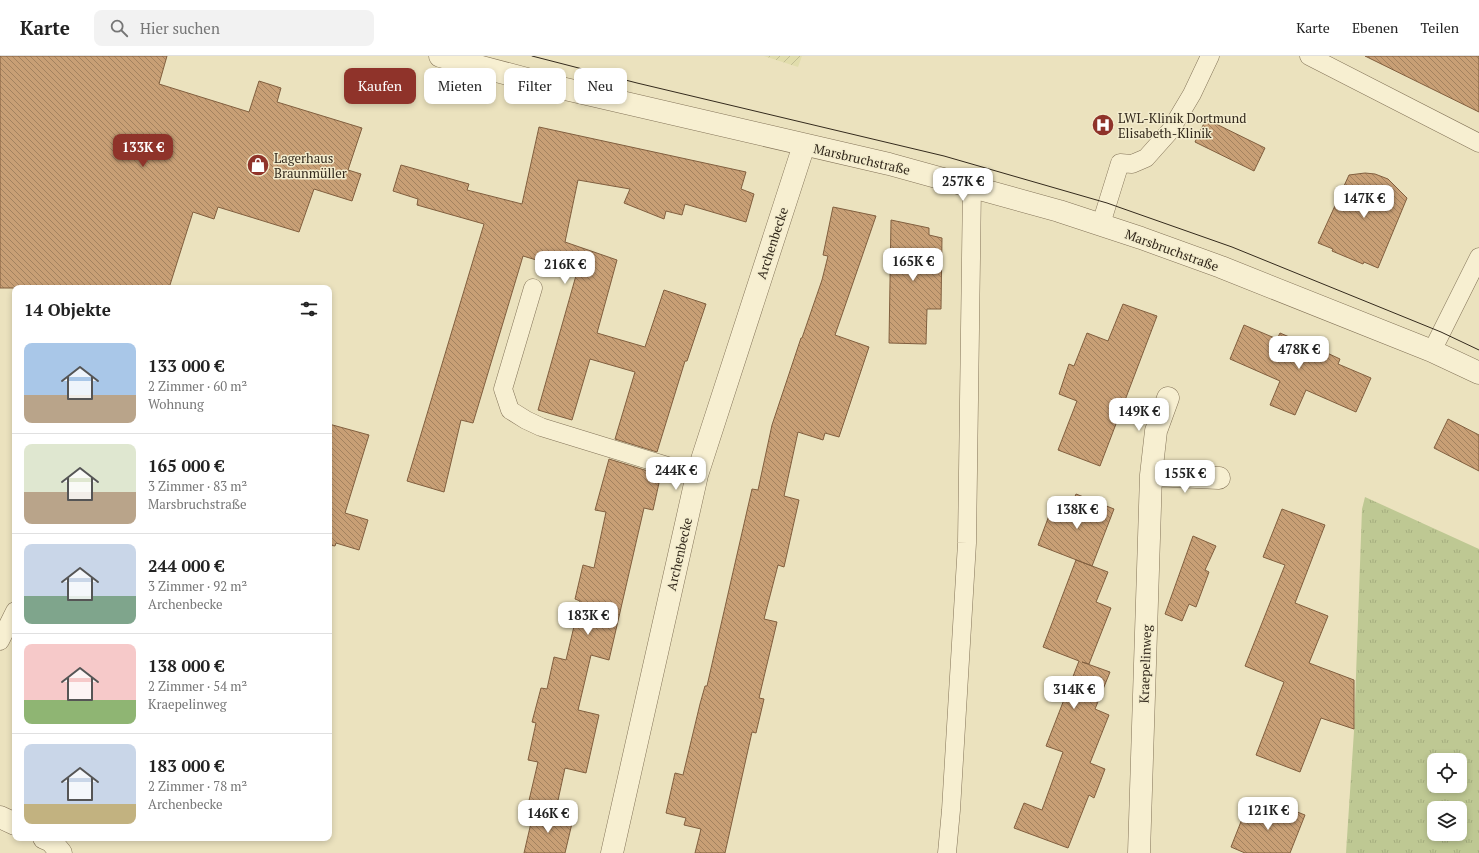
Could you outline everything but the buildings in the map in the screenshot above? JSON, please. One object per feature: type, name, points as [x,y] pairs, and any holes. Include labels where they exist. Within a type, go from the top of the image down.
[{"type":"street","name":"Marsbruchstraße","points":[[440,56],[561,88],[889,164],[1060,211],[1221,267],[1432,351],[1479,373]]},
{"type":"street","name":"Archenbecke","points":[[612,853],[697,475],[804,145]]},
{"type":"street","name":"Kraepelinweg","points":[[1139,853],[1151,475],[1156,431],[1168,398]]},
{"type":"street","points":[[1151,475],[1219,478]]},
{"type":"street","points":[[0,817],[12,823]]},
{"type":"lane","points":[[1101,224],[1120,163],[1132,164],[1146,158],[1170,131],[1192,94],[1210,56]]},
{"type":"lane","points":[[1309,56],[1479,143]]},
{"type":"lane","points":[[947,853],[951,810],[967,543],[972,187]]},
{"type":"lane","points":[[1432,351],[1479,257]]},
{"type":"lane","points":[[533,288],[503,389],[510,410],[541,427],[697,475]]},
{"type":"lane","points":[[0,641],[12,617]]},
{"type":"shaded area","points":[[764,56],[802,56],[798,67]]},
{"type":"green space","points":[[1365,497],[1479,549],[1479,853],[1346,853],[1354,731],[1362,509]]},
{"type":"tram line","points":[[532,56],[637,83],[944,156],[1107,203],[1232,247],[1441,332],[1479,350]]},
{"type":"place","name":"LWL-Klinik Dortmund Elisabeth-Klinik","points":[[1103,125]]},
{"type":"place","name":"Lagerhaus Braunmüller","points":[[258,165]]}]
